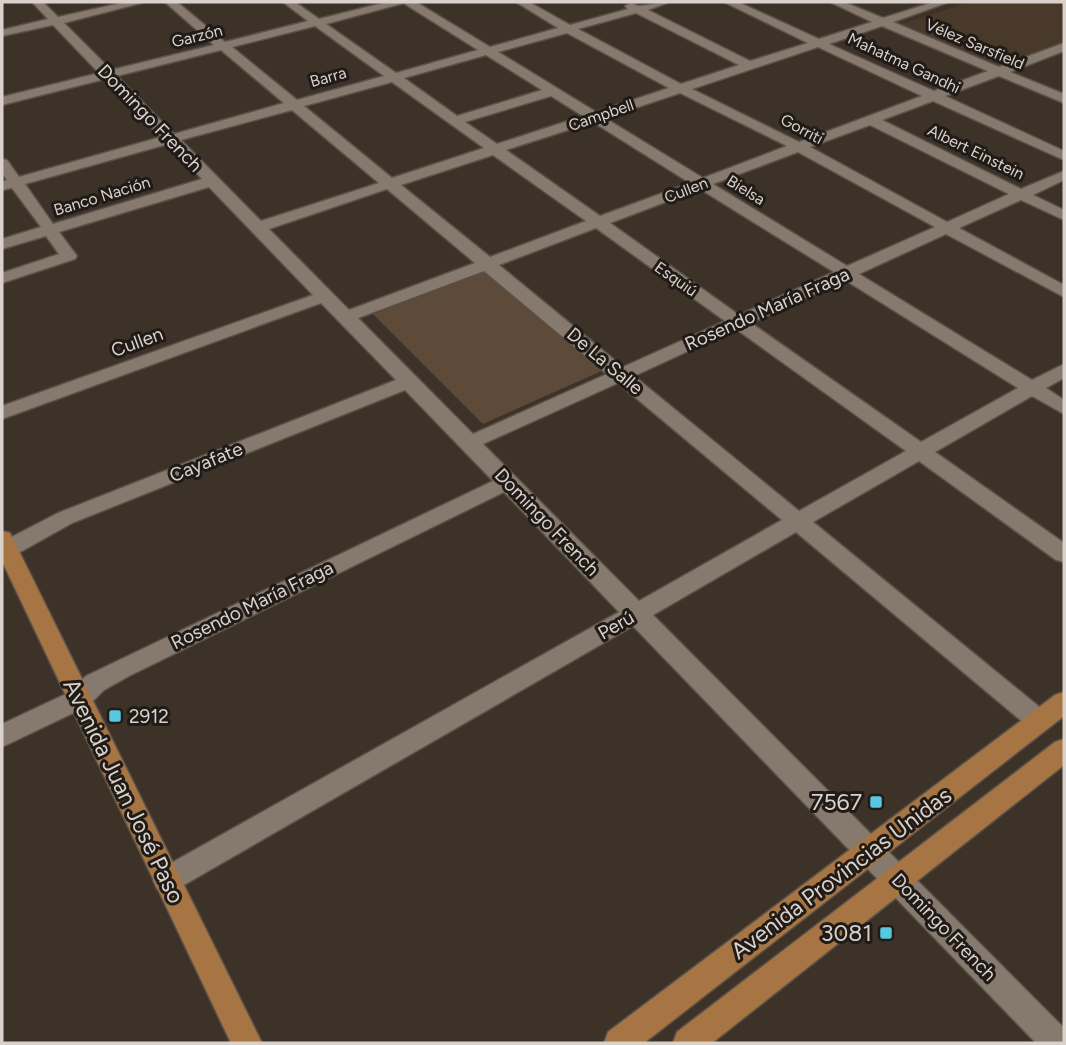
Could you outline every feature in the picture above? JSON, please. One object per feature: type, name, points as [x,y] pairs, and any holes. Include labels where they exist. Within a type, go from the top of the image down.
[{"type":"main road","name":"Avenida Juan José Paso","points":[[4,544],[247,1043]]},
{"type":"main road","name":"Avenida Provincias Unidas","points":[[619,1043],[1064,702]]},
{"type":"main road","name":"Avenida Provincias Unidas","points":[[688,1043],[1064,750]]},
{"type":"street","name":"Domingo French","points":[[37,2],[1058,1043]]},
{"type":"street","points":[[2,33],[140,2]]},
{"type":"street","name":"De La Salle","points":[[170,2],[1039,721]]},
{"type":"street","name":"Esquiú","points":[[288,2],[391,78],[1064,554]]},
{"type":"street","name":"Garzón","points":[[2,101],[399,2]]},
{"type":"street","name":"Bielsa","points":[[409,2],[1064,408]]},
{"type":"street","name":"Gorriti","points":[[521,2],[632,65],[799,147],[1064,292]]},
{"type":"street","points":[[622,2],[748,65]]},
{"type":"street","name":"Barra","points":[[9,184],[664,2]]},
{"type":"street","name":"Mahatma Gandhi","points":[[729,2],[1064,156]]},
{"type":"street","name":"Vélez Sarsfield","points":[[835,2],[1064,99]]},
{"type":"street","points":[[864,14],[904,2]]},
{"type":"street","name":"Campbell","points":[[258,228],[944,2]]},
{"type":"street","name":"Cullen","points":[[346,317],[1061,50]]},
{"type":"street","points":[[453,121],[553,91]]},
{"type":"street","name":"Albert Einstein","points":[[871,120],[1064,216]]},
{"type":"street","points":[[2,163],[9,184],[69,256],[2,278]]},
{"type":"street","name":"Rosendo María Fraga","points":[[469,443],[1064,175]]},
{"type":"street","name":"Banco Nación","points":[[2,244],[212,181]]},
{"type":"street","name":"Cullen","points":[[2,413],[326,296]]},
{"type":"street","name":"Perú","points":[[167,880],[1064,370]]},
{"type":"street","name":"Cayafate","points":[[4,544],[409,382]]},
{"type":"street","name":"Rosendo María Fraga","points":[[2,736],[79,699],[95,683],[121,668],[508,482]]},
{"type":"shaded area","points":[[969,2],[1064,2],[1064,43],[1003,66],[902,24]]},
{"type":"shaded area","points":[[487,271],[606,369],[483,424],[373,314]]},
{"type":"place","name":"2912","points":[[115,716]]},
{"type":"place","name":"7567","points":[[876,802]]},
{"type":"place","name":"3081","points":[[886,933]]}]
